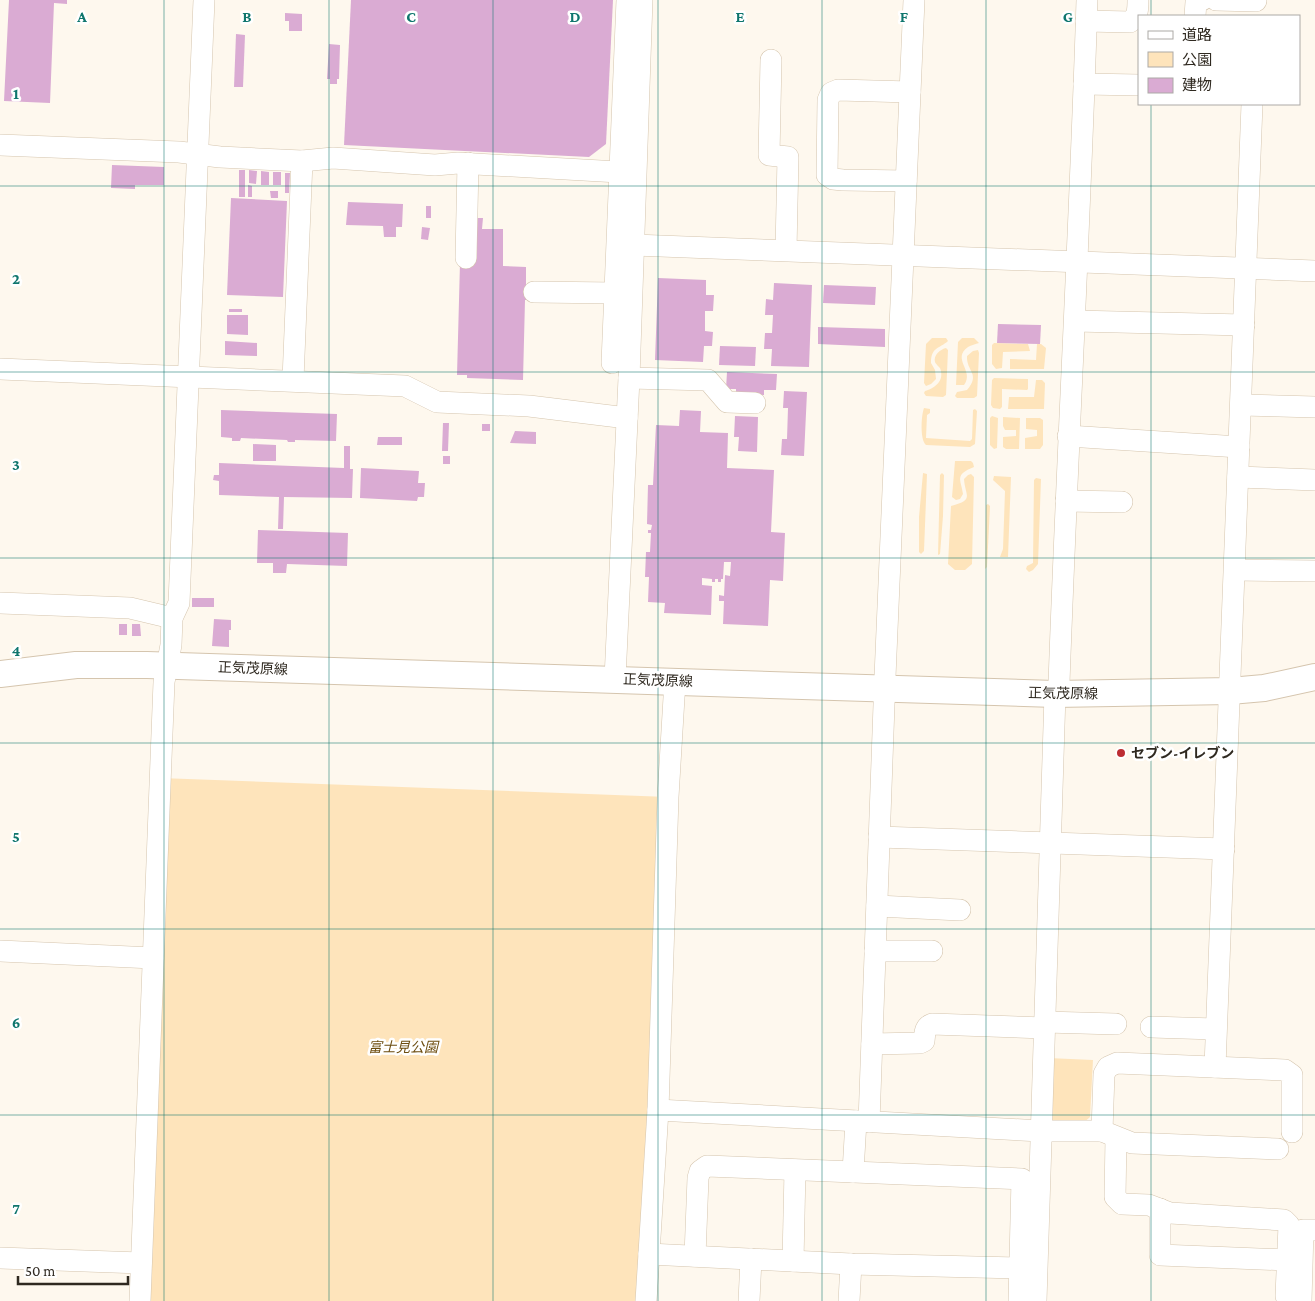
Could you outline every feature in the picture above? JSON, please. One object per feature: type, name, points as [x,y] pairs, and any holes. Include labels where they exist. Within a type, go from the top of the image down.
[{"type":"main road","name":"正気茂原線","points":[[0,674],[76,665],[167,665],[1055,694],[1230,691],[1264,688],[1315,677]]},
{"type":"street","points":[[140,1301],[164,682],[171,645],[172,618],[179,603],[204,0]]},
{"type":"street","points":[[612,363],[627,0]]},
{"type":"street","points":[[615,679],[630,378],[642,0]]},
{"type":"street","points":[[853,1172],[872,1044],[884,688],[914,0]]},
{"type":"street","points":[[1036,1301],[1055,694],[1059,684],[1068,436],[1078,262],[1087,0]]},
{"type":"street","points":[[1086,21],[1130,22],[1135,19],[1138,12],[1138,0]]},
{"type":"street","points":[[1195,15],[1196,2],[1202,0]]},
{"type":"street","points":[[1216,0],[1256,6]]},
{"type":"street","points":[[771,60],[768,155],[788,157],[786,250]]},
{"type":"street","points":[[1084,84],[1138,85]]},
{"type":"street","points":[[906,182],[843,180],[833,179],[827,175],[828,100],[830,93],[838,90],[910,92]]},
{"type":"street","points":[[1215,1067],[1252,105]]},
{"type":"street","points":[[0,145],[179,152],[302,161],[333,158],[435,165],[468,163],[619,172]]},
{"type":"street","points":[[294,380],[302,161]]},
{"type":"street","points":[[466,258],[468,163]]},
{"type":"street","points":[[634,244],[1315,271]]},
{"type":"street","points":[[534,292],[614,293]]},
{"type":"street","points":[[1075,321],[1244,325]]},
{"type":"street","points":[[0,369],[405,386],[438,402],[529,406],[627,418]]},
{"type":"street","points":[[630,378],[708,380],[727,402],[754,403]]},
{"type":"street","points":[[1241,405],[1315,407]]},
{"type":"street","points":[[1068,436],[1239,447]]},
{"type":"street","points":[[1238,477],[1315,480]]},
{"type":"street","points":[[1066,501],[1122,502]]},
{"type":"street","points":[[1235,570],[1315,571]]},
{"type":"street","points":[[0,603],[130,608],[172,618]]},
{"type":"street","points":[[646,1301],[658,1110],[668,797],[674,681]]},
{"type":"street","points":[[879,837],[1224,849]]},
{"type":"street","points":[[876,906],[960,910]]},
{"type":"street","points":[[0,951],[153,958]]},
{"type":"street","points":[[875,951],[932,951]]},
{"type":"street","points":[[872,1044],[920,1043],[924,1041],[925,1030],[932,1024],[1116,1024]]},
{"type":"street","points":[[1151,1027],[1215,1029]]},
{"type":"street","points":[[1292,1132],[1292,1074],[1285,1070],[1117,1063],[1108,1067],[1104,1074],[1115,1196],[1122,1204],[1149,1205],[1170,1213],[1284,1220],[1289,1225],[1287,1260],[1293,1299]]},
{"type":"street","points":[[658,1110],[1109,1135],[1132,1143],[1278,1149]]},
{"type":"street","points":[[695,1256],[698,1178],[700,1171],[707,1166],[1022,1179],[1019,1301]]},
{"type":"street","points":[[792,1261],[795,1170]]},
{"type":"street","points":[[1160,1209],[1160,1255],[1287,1260]]},
{"type":"street","points":[[1293,1299],[1308,1278],[1303,1230],[1315,1230]]},
{"type":"street","points":[[649,1254],[851,1264],[1021,1268]]},
{"type":"street","points":[[0,1258],[141,1264]]},
{"type":"street","points":[[749,1301],[750,1259]]},
{"type":"street","points":[[849,1301],[851,1264]]},
{"type":"green space","points":[[932,338],[946,338],[948,341],[932,354],[931,363],[935,370],[936,379],[926,386],[924,383],[926,344]]},
{"type":"green space","points":[[962,338],[974,338],[979,343],[969,346],[963,352],[962,361],[967,380],[964,385],[956,385],[958,342]]},
{"type":"green space","points":[[994,343],[1028,344],[1030,351],[1003,352],[1002,368],[996,369],[992,364],[992,345]]},
{"type":"green space","points":[[1037,344],[1041,344],[1046,348],[1044,369],[1010,369],[1010,359],[1036,360]]},
{"type":"green space","points":[[946,348],[948,350],[946,395],[943,397],[926,396],[925,391],[935,386],[940,380],[940,368],[935,363],[935,357]]},
{"type":"green space","points":[[978,350],[977,396],[974,398],[957,398],[955,396],[957,392],[967,390],[973,380],[967,356],[973,351]]},
{"type":"green space","points":[[994,378],[1028,379],[1028,389],[1002,389],[1002,407],[1000,409],[993,408],[991,405],[992,380]]},
{"type":"green space","points":[[1036,380],[1042,380],[1045,383],[1044,409],[1008,409],[1009,397],[1034,397]]},
{"type":"green space","points":[[924,408],[930,409],[930,413],[927,415],[926,438],[970,441],[972,439],[973,410],[975,409],[977,411],[975,444],[970,447],[926,445],[922,428]]},
{"type":"green space","points":[[992,416],[998,418],[997,448],[994,449],[990,445],[990,418]]},
{"type":"green space","points":[[1003,417],[1020,418],[1019,449],[1006,449],[1003,447],[1003,437],[1016,436],[1016,430],[1005,430]]},
{"type":"green space","points":[[1026,418],[1040,418],[1043,420],[1043,445],[1040,449],[1025,449],[1025,438],[1037,436],[1037,430],[1026,429]]},
{"type":"green space","points":[[955,461],[971,461],[974,467],[961,475],[960,481],[963,494],[960,499],[956,500],[952,497]]},
{"type":"green space","points":[[923,473],[927,474],[924,551],[921,554],[919,552],[919,517]]},
{"type":"green space","points":[[942,473],[944,475],[943,516],[940,554],[938,555],[940,475]]},
{"type":"green space","points":[[971,474],[974,477],[972,564],[965,570],[955,570],[948,564],[951,506],[966,499],[967,493],[964,479]]},
{"type":"green space","points":[[994,476],[1011,477],[1008,557],[1000,557],[1003,549],[1005,491],[993,480]]},
{"type":"green space","points":[[1036,478],[1041,479],[1038,564],[1029,572],[1026,569],[1027,566],[1033,563],[1034,480]]},
{"type":"green space","points":[[986,505],[990,506],[987,567],[985,569]]},
{"type":"green space","name":"富士見公園","points":[[160,778],[668,797],[647,1301],[140,1301]]},
{"type":"green space","points":[[1048,1058],[1093,1060],[1090,1117],[1082,1124],[1046,1123]]},
{"type":"building","points":[[9,0],[67,0],[67,4],[54,3],[50,103],[4,101]]},
{"type":"building","points":[[351,0],[613,0],[606,144],[589,157],[344,145]]},
{"type":"building","points":[[285,13],[302,14],[302,31],[289,31],[289,21],[285,21]]},
{"type":"building","points":[[236,34],[245,35],[243,87],[234,87]]},
{"type":"building","points":[[329,44],[340,45],[339,79],[337,79],[337,84],[330,84],[330,79],[327,79]]},
{"type":"building","points":[[112,165],[164,167],[164,185],[135,185],[135,189],[111,188]]},
{"type":"building","points":[[239,170],[245,170],[245,197],[239,197]]},
{"type":"building","points":[[249,170],[257,171],[256,184],[249,183]]},
{"type":"building","points":[[261,171],[269,172],[269,185],[261,185]]},
{"type":"building","points":[[273,172],[281,172],[281,185],[273,185]]},
{"type":"building","points":[[285,173],[290,173],[289,193],[285,193]]},
{"type":"building","points":[[248,185],[252,186],[252,197],[248,197]]},
{"type":"building","points":[[270,191],[278,191],[278,198],[271,198]]},
{"type":"building","points":[[231,198],[287,201],[283,297],[227,295]]},
{"type":"building","points":[[348,202],[403,204],[402,227],[396,227],[396,237],[384,237],[383,226],[346,225]]},
{"type":"building","points":[[426,206],[431,206],[431,218],[426,218]]},
{"type":"building","points":[[474,218],[483,218],[482,229],[503,229],[503,266],[526,267],[528,300],[525,300],[523,380],[467,378],[467,375],[457,375],[460,263]]},
{"type":"building","points":[[422,227],[430,228],[428,240],[421,239]]},
{"type":"building","points":[[658,278],[706,280],[706,295],[714,295],[713,311],[705,311],[705,331],[713,332],[712,346],[704,346],[703,362],[655,360]]},
{"type":"building","points":[[774,283],[812,285],[809,367],[771,366],[772,349],[764,349],[765,333],[772,333],[773,315],[765,315],[766,299],[773,300]]},
{"type":"building","points":[[824,285],[876,287],[875,305],[823,303]]},
{"type":"building","points":[[229,309],[242,309],[242,312],[229,312]]},
{"type":"building","points":[[227,315],[248,315],[248,335],[227,334]]},
{"type":"building","points":[[998,324],[1041,325],[1040,344],[997,343]]},
{"type":"building","points":[[818,327],[885,329],[885,347],[818,344]]},
{"type":"building","points":[[225,341],[257,343],[257,356],[225,355]]},
{"type":"building","points":[[720,346],[756,347],[755,366],[719,365]]},
{"type":"building","points":[[727,372],[777,374],[776,390],[764,390],[764,395],[736,394],[736,389],[726,389]]},
{"type":"building","points":[[784,391],[807,392],[804,456],[781,455],[782,439],[787,439],[788,408],[783,408]]},
{"type":"building","points":[[221,410],[337,414],[336,441],[295,440],[295,442],[288,442],[287,440],[241,438],[240,441],[232,441],[232,438],[221,437]]},
{"type":"building","points":[[680,410],[701,411],[700,432],[728,433],[727,468],[774,470],[771,532],[785,533],[783,581],[770,580],[768,626],[723,624],[724,601],[719,601],[719,595],[724,596],[725,575],[730,576],[731,562],[724,562],[723,579],[721,579],[721,582],[718,582],[718,579],[712,582],[712,579],[702,578],[702,585],[712,586],[711,615],[664,613],[665,603],[648,602],[649,577],[645,577],[646,552],[650,552],[651,533],[648,533],[648,530],[651,530],[652,525],[647,524],[648,485],[653,485],[656,425],[679,426]]},
{"type":"building","points":[[735,416],[758,417],[757,452],[738,451],[739,437],[734,437]]},
{"type":"building","points":[[443,423],[449,423],[448,451],[442,451]]},
{"type":"building","points":[[482,424],[490,424],[490,431],[482,431]]},
{"type":"building","points":[[515,431],[536,432],[536,444],[510,443]]},
{"type":"building","points":[[378,437],[402,437],[402,445],[377,445]]},
{"type":"building","points":[[253,444],[276,445],[276,461],[253,461]]},
{"type":"building","points":[[344,446],[350,446],[350,469],[353,469],[352,498],[284,497],[283,529],[278,529],[279,497],[219,495],[219,481],[213,480],[214,475],[219,475],[219,463],[344,468]]},
{"type":"building","points":[[443,456],[450,456],[450,464],[443,464]]},
{"type":"building","points":[[361,468],[419,471],[418,483],[425,483],[424,497],[418,497],[417,501],[360,498]]},
{"type":"building","points":[[258,530],[348,533],[347,566],[287,564],[286,573],[273,573],[273,563],[257,563]]},
{"type":"building","points":[[192,598],[214,598],[214,607],[192,607]]},
{"type":"building","points":[[214,619],[231,620],[229,647],[212,646]]},
{"type":"building","points":[[119,624],[127,624],[127,635],[119,635]]},
{"type":"building","points":[[132,624],[140,624],[141,636],[132,636]]},
{"type":"place","name":"セブン-イレブン","points":[[1121,753]]}]
